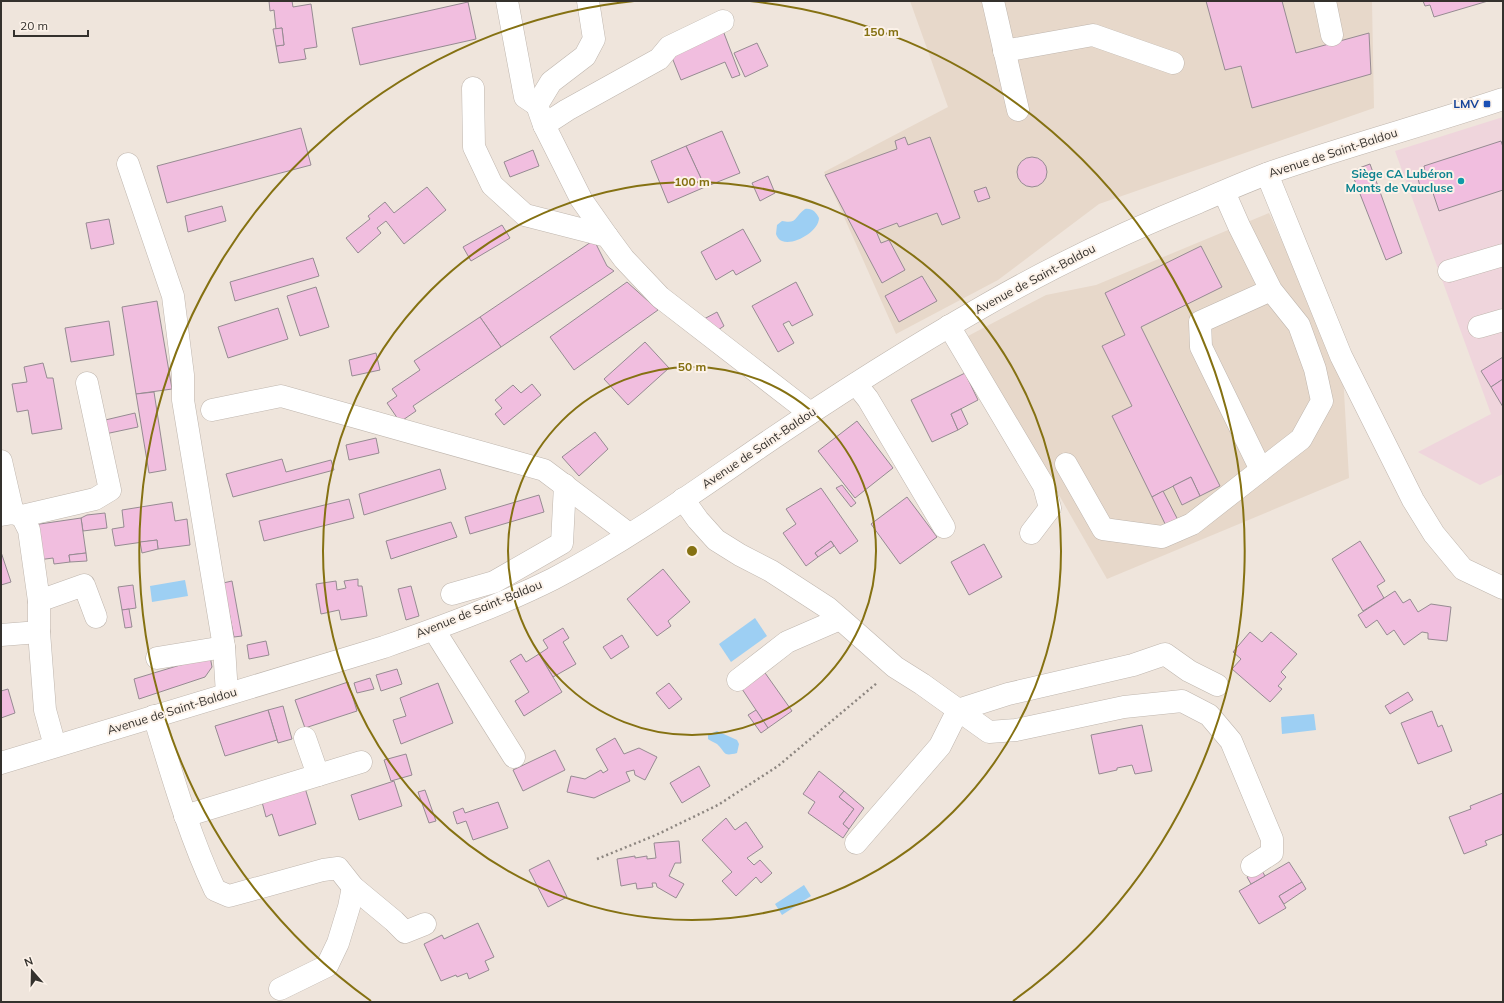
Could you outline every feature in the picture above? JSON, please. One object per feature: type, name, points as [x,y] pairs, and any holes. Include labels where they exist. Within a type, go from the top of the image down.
[{"type":"street","points":[[507,1],[525,97],[537,105],[544,125],[581,199],[607,236],[624,259],[660,297],[810,413]]},
{"type":"street","points":[[537,105],[551,82],[585,56],[594,38],[588,1]]},
{"type":"street","points":[[993,1],[1018,110]]},
{"type":"street","points":[[1325,1],[1332,35]]},
{"type":"street","points":[[544,125],[567,110],[659,59],[669,47],[722,21]]},
{"type":"street","points":[[1004,51],[1093,36],[1173,63]]},
{"type":"street","points":[[473,88],[474,147],[492,185],[525,215],[607,236]]},
{"type":"street","name":"Avenue de Saint-Baldou","points":[[1,763],[434,630],[511,598],[554,578],[629,534],[810,413],[949,326],[1024,283],[1149,222],[1267,174],[1503,99]]},
{"type":"street","points":[[128,164],[173,296],[183,375],[183,400],[224,647],[227,694]]},
{"type":"street","points":[[1267,174],[1341,356],[1413,500],[1434,534],[1463,569],[1503,588]]},
{"type":"street","points":[[1066,464],[1103,530],[1162,537],[1192,524],[1301,439],[1322,401],[1315,369],[1299,325],[1271,290],[1224,192]]},
{"type":"street","points":[[1449,271],[1503,255]]},
{"type":"street","points":[[1260,470],[1201,347],[1200,322],[1271,290]]},
{"type":"street","points":[[1479,327],[1503,320]]},
{"type":"street","points":[[949,326],[1044,486],[1050,508],[1031,533]]},
{"type":"street","points":[[12,515],[95,500],[110,490],[87,384]]},
{"type":"street","points":[[856,384],[868,399],[944,527]]},
{"type":"street","points":[[212,410],[281,396],[544,470],[629,534]]},
{"type":"street","points":[[1,461],[12,515],[29,530],[39,601],[39,632],[45,710],[55,746]]},
{"type":"street","points":[[452,594],[494,582],[562,543],[565,485]]},
{"type":"street","points":[[683,499],[698,520],[716,540],[740,555],[778,575],[828,608],[895,667],[989,732],[1016,730],[1124,708],[1182,700],[1210,715],[1231,741],[1272,839],[1272,853],[1252,866]]},
{"type":"street","points":[[39,601],[84,585],[96,617]]},
{"type":"street","points":[[738,680],[787,642],[840,619]]},
{"type":"street","points":[[434,630],[514,757]]},
{"type":"street","points":[[1,634],[39,632]]},
{"type":"street","points":[[157,658],[224,647]]},
{"type":"street","points":[[856,843],[940,746],[958,710],[1008,694],[1133,665],[1165,654],[1189,671],[1217,685]]},
{"type":"street","points":[[154,716],[185,816],[204,868],[215,890],[229,896],[323,870],[338,868],[353,888],[394,920],[405,932],[425,924]]},
{"type":"street","points":[[305,738],[318,775]]},
{"type":"street","points":[[185,816],[361,762]]},
{"type":"street","points":[[280,989],[327,966],[338,943],[353,888]]},
{"type":"path","points":[[597,859],[656,835],[718,805],[778,766],[839,716],[895,667]]},
{"type":"shaded area","points":[[910,1],[1372,1],[1374,108],[1099,204],[998,280],[896,334],[824,172],[948,107]]},
{"type":"shaded area","points":[[1503,117],[1503,474],[1480,485],[1418,452],[1491,414],[1395,151]]},
{"type":"shaded area","points":[[1269,213],[1343,375],[1349,478],[1107,579],[968,336],[1046,295],[1096,285]]},
{"type":"water","points":[[805,209],[810,209],[817,214],[819,218],[815,228],[799,239],[787,242],[780,240],[776,234],[777,225],[782,221],[793,221]]},
{"type":"water","points":[[185,580],[188,596],[152,602],[150,586]]},
{"type":"water","points":[[755,618],[767,636],[731,662],[719,644]]},
{"type":"water","points":[[1314,714],[1316,730],[1282,734],[1281,717]]},
{"type":"water","points":[[717,731],[737,740],[739,744],[737,753],[726,754],[717,744],[708,739],[708,735]]},
{"type":"water","points":[[804,885],[811,896],[782,915],[775,904]]},
{"type":"building","points":[[269,1],[292,1],[293,7],[311,4],[317,47],[304,49],[306,59],[279,63],[276,46],[284,45],[282,28],[276,29],[274,10],[270,11]]},
{"type":"building","points":[[1206,1],[1282,1],[1296,53],[1369,33],[1371,74],[1252,108],[1241,66],[1225,70]]},
{"type":"building","points":[[1423,1],[1488,1],[1434,17],[1430,5],[1425,6]]},
{"type":"building","points":[[468,2],[476,39],[360,65],[352,28]]},
{"type":"building","points":[[282,28],[284,45],[276,46],[273,29]]},
{"type":"building","points":[[722,28],[740,75],[732,78],[725,62],[681,80],[669,50]]},
{"type":"building","points":[[757,43],[768,66],[745,77],[734,53]]},
{"type":"building","points":[[301,128],[311,165],[167,203],[157,166]]},
{"type":"building","points":[[722,131],[740,173],[705,187],[686,146]]},
{"type":"building","points":[[905,137],[908,145],[930,137],[960,218],[942,225],[937,213],[899,227],[897,223],[876,231],[881,243],[889,240],[905,270],[882,283],[825,175],[897,149],[895,141]]},
{"type":"building","name":"Siège CA Lubéron Monts de Vaucluse","points":[[1501,141],[1503,147],[1503,190],[1439,211],[1431,187],[1421,190],[1417,175],[1425,172],[1424,166]]},
{"type":"building","points":[[686,146],[705,187],[668,203],[651,161]]},
{"type":"building","points":[[533,150],[539,166],[510,177],[504,162]]},
{"type":"building","points":[[1032,157],[1038,158],[1046,166],[1046,178],[1038,186],[1032,187],[1026,186],[1018,178],[1017,172],[1018,166],[1026,158]]},
{"type":"building","points":[[1370,164],[1402,253],[1386,260],[1351,171]]},
{"type":"building","points":[[768,176],[775,193],[760,201],[752,183]]},
{"type":"building","points":[[427,187],[446,210],[404,244],[386,221],[377,228],[381,233],[358,253],[346,238],[370,219],[368,216],[385,202],[394,213]]},
{"type":"building","points":[[986,187],[990,198],[978,202],[974,191]]},
{"type":"building","points":[[222,206],[226,221],[188,232],[185,216]]},
{"type":"building","points":[[109,219],[114,244],[91,249],[86,223]]},
{"type":"building","points":[[502,225],[510,238],[471,261],[463,247]]},
{"type":"building","points":[[743,229],[761,261],[736,275],[733,270],[716,280],[701,252]]},
{"type":"building","points":[[594,240],[607,266],[614,271],[501,347],[480,317]]},
{"type":"building","points":[[1201,246],[1222,287],[1141,327],[1220,486],[1200,496],[1191,477],[1152,497],[1112,416],[1132,406],[1102,346],[1125,335],[1105,293]]},
{"type":"building","points":[[313,258],[319,276],[235,301],[230,282]]},
{"type":"building","points":[[922,276],[937,301],[899,322],[885,296]]},
{"type":"building","points":[[627,282],[658,310],[574,370],[550,337]]},
{"type":"building","points":[[796,282],[813,315],[792,326],[789,321],[783,324],[794,343],[778,352],[752,306]]},
{"type":"building","points":[[316,287],[329,327],[300,336],[287,296]]},
{"type":"building","points":[[157,301],[172,389],[136,394],[122,307]]},
{"type":"building","points":[[278,308],[288,339],[228,358],[218,327]]},
{"type":"building","points":[[717,312],[724,326],[712,334],[704,319]]},
{"type":"building","points":[[480,317],[501,347],[413,406],[416,411],[400,422],[387,403],[397,396],[392,389],[420,370],[414,361]]},
{"type":"building","points":[[109,321],[114,355],[71,362],[65,328]]},
{"type":"building","points":[[645,342],[669,368],[628,405],[604,379]]},
{"type":"building","points":[[376,353],[380,370],[352,376],[349,360]]},
{"type":"building","points":[[1503,357],[1503,379],[1491,387],[1481,371]]},
{"type":"building","points":[[43,363],[47,378],[53,378],[62,429],[32,434],[28,410],[17,412],[12,384],[27,382],[24,367]]},
{"type":"building","points":[[965,373],[978,400],[951,414],[958,430],[932,442],[911,400]]},
{"type":"building","points":[[1503,379],[1503,407],[1491,387]]},
{"type":"building","points":[[532,384],[541,395],[504,425],[495,414],[502,408],[495,400],[513,385],[521,393]]},
{"type":"building","points":[[154,392],[166,470],[149,473],[136,394]]},
{"type":"building","points":[[961,409],[968,424],[958,430],[951,414]]},
{"type":"building","points":[[135,413],[138,427],[105,434],[101,421]]},
{"type":"building","points":[[857,421],[893,468],[855,498],[818,451]]},
{"type":"building","points":[[595,432],[608,449],[579,476],[562,457]]},
{"type":"building","points":[[376,438],[379,453],[349,460],[346,445]]},
{"type":"building","points":[[282,459],[286,472],[331,460],[334,470],[233,497],[226,474]]},
{"type":"building","points":[[440,469],[446,489],[364,515],[359,494]]},
{"type":"building","points":[[1191,477],[1200,496],[1182,505],[1173,486]]},
{"type":"building","points":[[842,485],[856,503],[851,507],[836,488]]},
{"type":"building","points":[[821,488],[858,541],[840,554],[831,541],[815,553],[818,557],[806,566],[783,533],[796,524],[786,509]]},
{"type":"building","points":[[1163,491],[1180,524],[1168,530],[1152,497]]},
{"type":"building","points":[[539,495],[544,512],[470,534],[465,517]]},
{"type":"building","points":[[907,497],[937,537],[900,564],[871,524]]},
{"type":"building","points":[[349,499],[354,518],[264,541],[259,521]]},
{"type":"building","points":[[172,502],[175,521],[187,519],[190,545],[158,549],[157,540],[115,546],[112,529],[124,527],[122,510]]},
{"type":"building","points":[[105,513],[107,528],[83,531],[81,518],[87,515]]},
{"type":"building","points":[[81,518],[86,553],[69,555],[70,562],[54,564],[53,558],[38,560],[33,525]]},
{"type":"building","points":[[451,522],[457,537],[391,559],[386,541]]},
{"type":"building","points":[[157,540],[158,549],[142,553],[140,542]]},
{"type":"building","points":[[831,541],[834,546],[818,557],[815,553]]},
{"type":"building","points":[[1360,541],[1385,581],[1377,586],[1384,598],[1363,611],[1332,559]]},
{"type":"building","points":[[984,544],[1002,577],[969,595],[951,562]]},
{"type":"building","points":[[1,552],[11,582],[1,585]]},
{"type":"building","points":[[86,553],[87,561],[70,562],[69,555]]},
{"type":"building","points":[[663,569],[690,602],[668,621],[671,626],[657,636],[627,599]]},
{"type":"building","points":[[358,579],[358,586],[362,586],[367,616],[341,620],[339,610],[321,614],[316,584],[336,581],[337,590],[346,588],[344,581]]},
{"type":"building","points":[[232,581],[242,636],[234,637],[223,583]]},
{"type":"building","points":[[133,585],[136,608],[122,610],[118,587]]},
{"type":"building","points":[[411,586],[419,616],[406,620],[398,589]]},
{"type":"building","points":[[1395,591],[1403,603],[1410,599],[1418,612],[1431,604],[1451,607],[1447,641],[1428,639],[1428,633],[1422,632],[1404,645],[1394,630],[1387,635],[1377,620],[1366,628],[1358,615]]},
{"type":"building","points":[[129,609],[132,627],[125,628],[122,610]]},
{"type":"building","points":[[563,628],[569,638],[563,642],[576,664],[553,677],[539,654],[548,648],[543,640]]},
{"type":"building","points":[[1250,632],[1262,642],[1271,632],[1297,654],[1281,672],[1286,677],[1278,686],[1282,689],[1270,702],[1232,669],[1241,659],[1233,652]]},
{"type":"building","points":[[622,635],[629,647],[611,659],[603,647]]},
{"type":"building","points":[[266,641],[269,655],[249,659],[247,645]]},
{"type":"building","points":[[521,654],[526,662],[539,654],[562,692],[524,716],[515,701],[529,692],[510,661]]},
{"type":"building","points":[[210,656],[212,667],[205,677],[139,699],[134,679]]},
{"type":"building","points":[[397,669],[402,684],[381,691],[376,675]]},
{"type":"building","points":[[763,670],[792,711],[768,728],[740,686]]},
{"type":"building","points":[[370,678],[374,689],[357,693],[354,683]]},
{"type":"building","points":[[348,682],[357,711],[305,728],[295,700]]},
{"type":"building","points":[[438,683],[453,723],[401,744],[393,720],[406,716],[400,698]]},
{"type":"building","points":[[669,683],[682,699],[669,709],[656,693]]},
{"type":"building","points":[[8,689],[15,713],[1,718],[1,691]]},
{"type":"building","points":[[1408,692],[1413,700],[1390,714],[1385,706]]},
{"type":"building","points":[[283,706],[292,739],[278,743],[268,710]]},
{"type":"building","points":[[268,710],[277,740],[225,756],[215,726]]},
{"type":"building","points":[[756,710],[768,728],[761,733],[748,715]]},
{"type":"building","points":[[1432,711],[1438,727],[1442,725],[1452,751],[1418,764],[1401,723]]},
{"type":"building","points":[[1142,725],[1152,771],[1135,774],[1132,765],[1099,774],[1091,735]]},
{"type":"building","points":[[615,738],[624,754],[639,748],[657,757],[645,780],[635,775],[634,770],[626,772],[630,781],[594,798],[567,792],[571,776],[585,779],[601,770],[603,773],[608,770],[596,749]]},
{"type":"building","points":[[555,750],[565,770],[523,791],[513,770]]},
{"type":"building","points":[[406,754],[412,775],[391,781],[384,760]]},
{"type":"building","points":[[699,766],[710,786],[682,803],[670,783]]},
{"type":"building","points":[[819,771],[844,791],[839,797],[854,809],[843,824],[849,829],[843,838],[808,813],[815,802],[803,794]]},
{"type":"building","points":[[394,781],[402,806],[359,820],[351,795]]},
{"type":"building","points":[[305,788],[316,824],[279,836],[272,814],[266,817],[262,802]]},
{"type":"building","points":[[425,790],[436,821],[429,823],[418,792]]},
{"type":"building","points":[[844,791],[864,808],[849,829],[843,824],[854,809],[839,797]]},
{"type":"building","points":[[1503,793],[1503,834],[1485,841],[1487,845],[1464,854],[1449,817],[1471,809],[1470,806]]},
{"type":"building","points":[[498,802],[508,828],[473,840],[466,821],[457,824],[453,812],[463,808],[465,813]]},
{"type":"building","points":[[726,818],[735,830],[746,822],[763,847],[747,858],[754,865],[760,860],[772,873],[761,883],[756,877],[736,896],[722,881],[732,872],[702,840]]},
{"type":"building","points":[[679,841],[681,863],[675,863],[669,876],[684,884],[676,898],[657,887],[656,883],[652,883],[653,887],[637,889],[636,883],[621,886],[617,859],[635,856],[635,858],[647,856],[647,859],[656,858],[654,843]]},
{"type":"building","points":[[549,860],[567,897],[548,907],[529,870]]},
{"type":"building","points":[[1289,862],[1302,882],[1279,896],[1286,908],[1259,924],[1239,891]]},
{"type":"building","points":[[1261,869],[1265,876],[1251,884],[1247,877]]},
{"type":"building","points":[[1302,882],[1306,889],[1284,904],[1279,896]]},
{"type":"building","points":[[478,923],[494,957],[485,961],[489,970],[469,979],[467,973],[457,977],[456,975],[441,981],[424,944],[442,935],[444,939]]},
{"type":"place","name":"LMV","points":[[1487,104]]},
{"type":"place","name":"Siège CA Lubéron Monts de Vaucluse","points":[[1461,181]]}]
